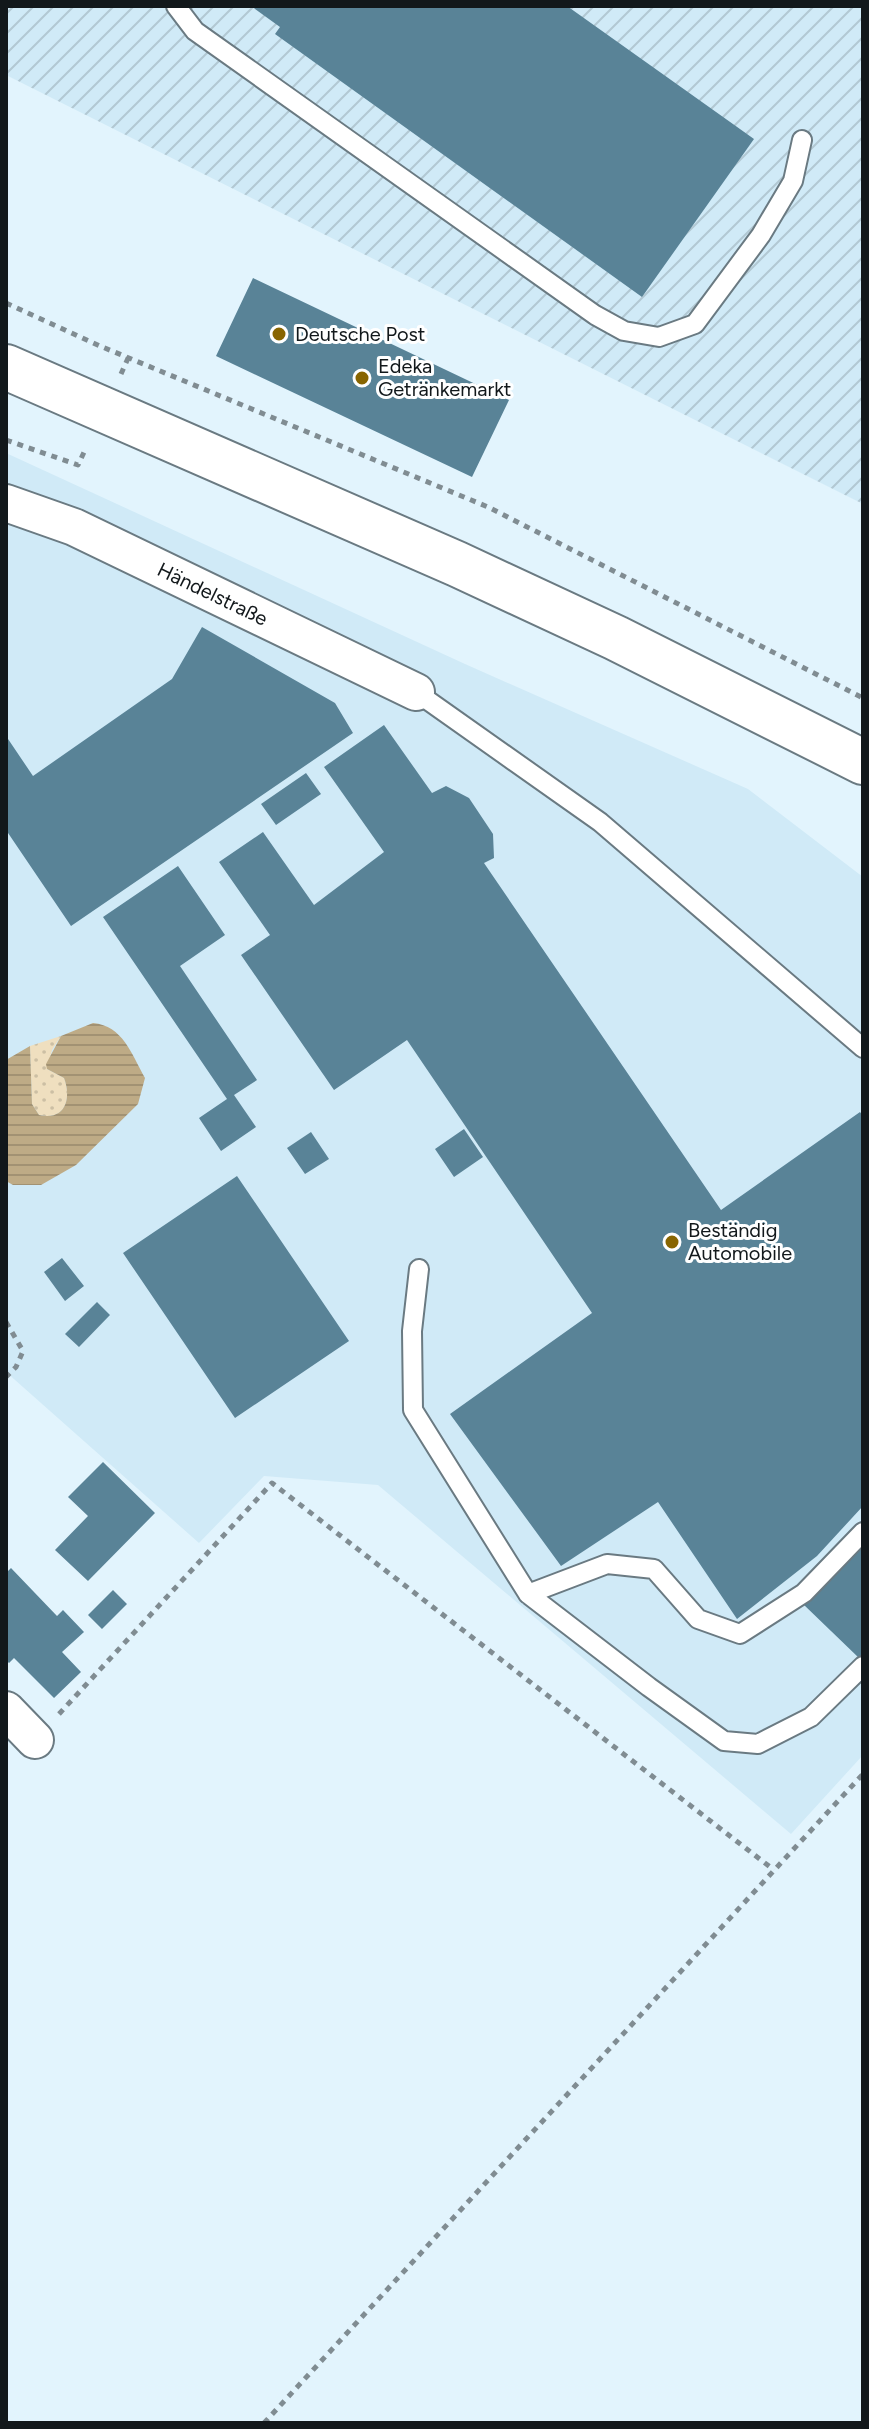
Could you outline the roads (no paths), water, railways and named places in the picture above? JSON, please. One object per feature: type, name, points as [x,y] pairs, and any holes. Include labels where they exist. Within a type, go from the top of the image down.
[{"type":"street","points":[[6,367],[457,564],[616,638],[863,762]]},
{"type":"street","name":"Händelstraße","points":[[6,503],[74,527],[416,692]]},
{"type":"street","points":[[6,1710],[35,1740]]},
{"type":"lane","points":[[176,6],[195,31],[595,315],[624,331],[659,337],[695,324],[761,235],[793,181],[802,140]]},
{"type":"lane","points":[[416,692],[600,822],[863,1048]]},
{"type":"lane","points":[[419,1269],[412,1331],[413,1410],[528,1594],[724,1741],[758,1744],[811,1717],[863,1666]]},
{"type":"lane","points":[[528,1594],[607,1564],[654,1569],[698,1619],[740,1634],[804,1593],[863,1532]]},
{"type":"place","name":"Deutsche Post","points":[[279,334]]},
{"type":"place","name":"Edeka Getränkemarkt","points":[[362,378]]},
{"type":"place","name":"Beständig Automobile","points":[[672,1242]]}]
